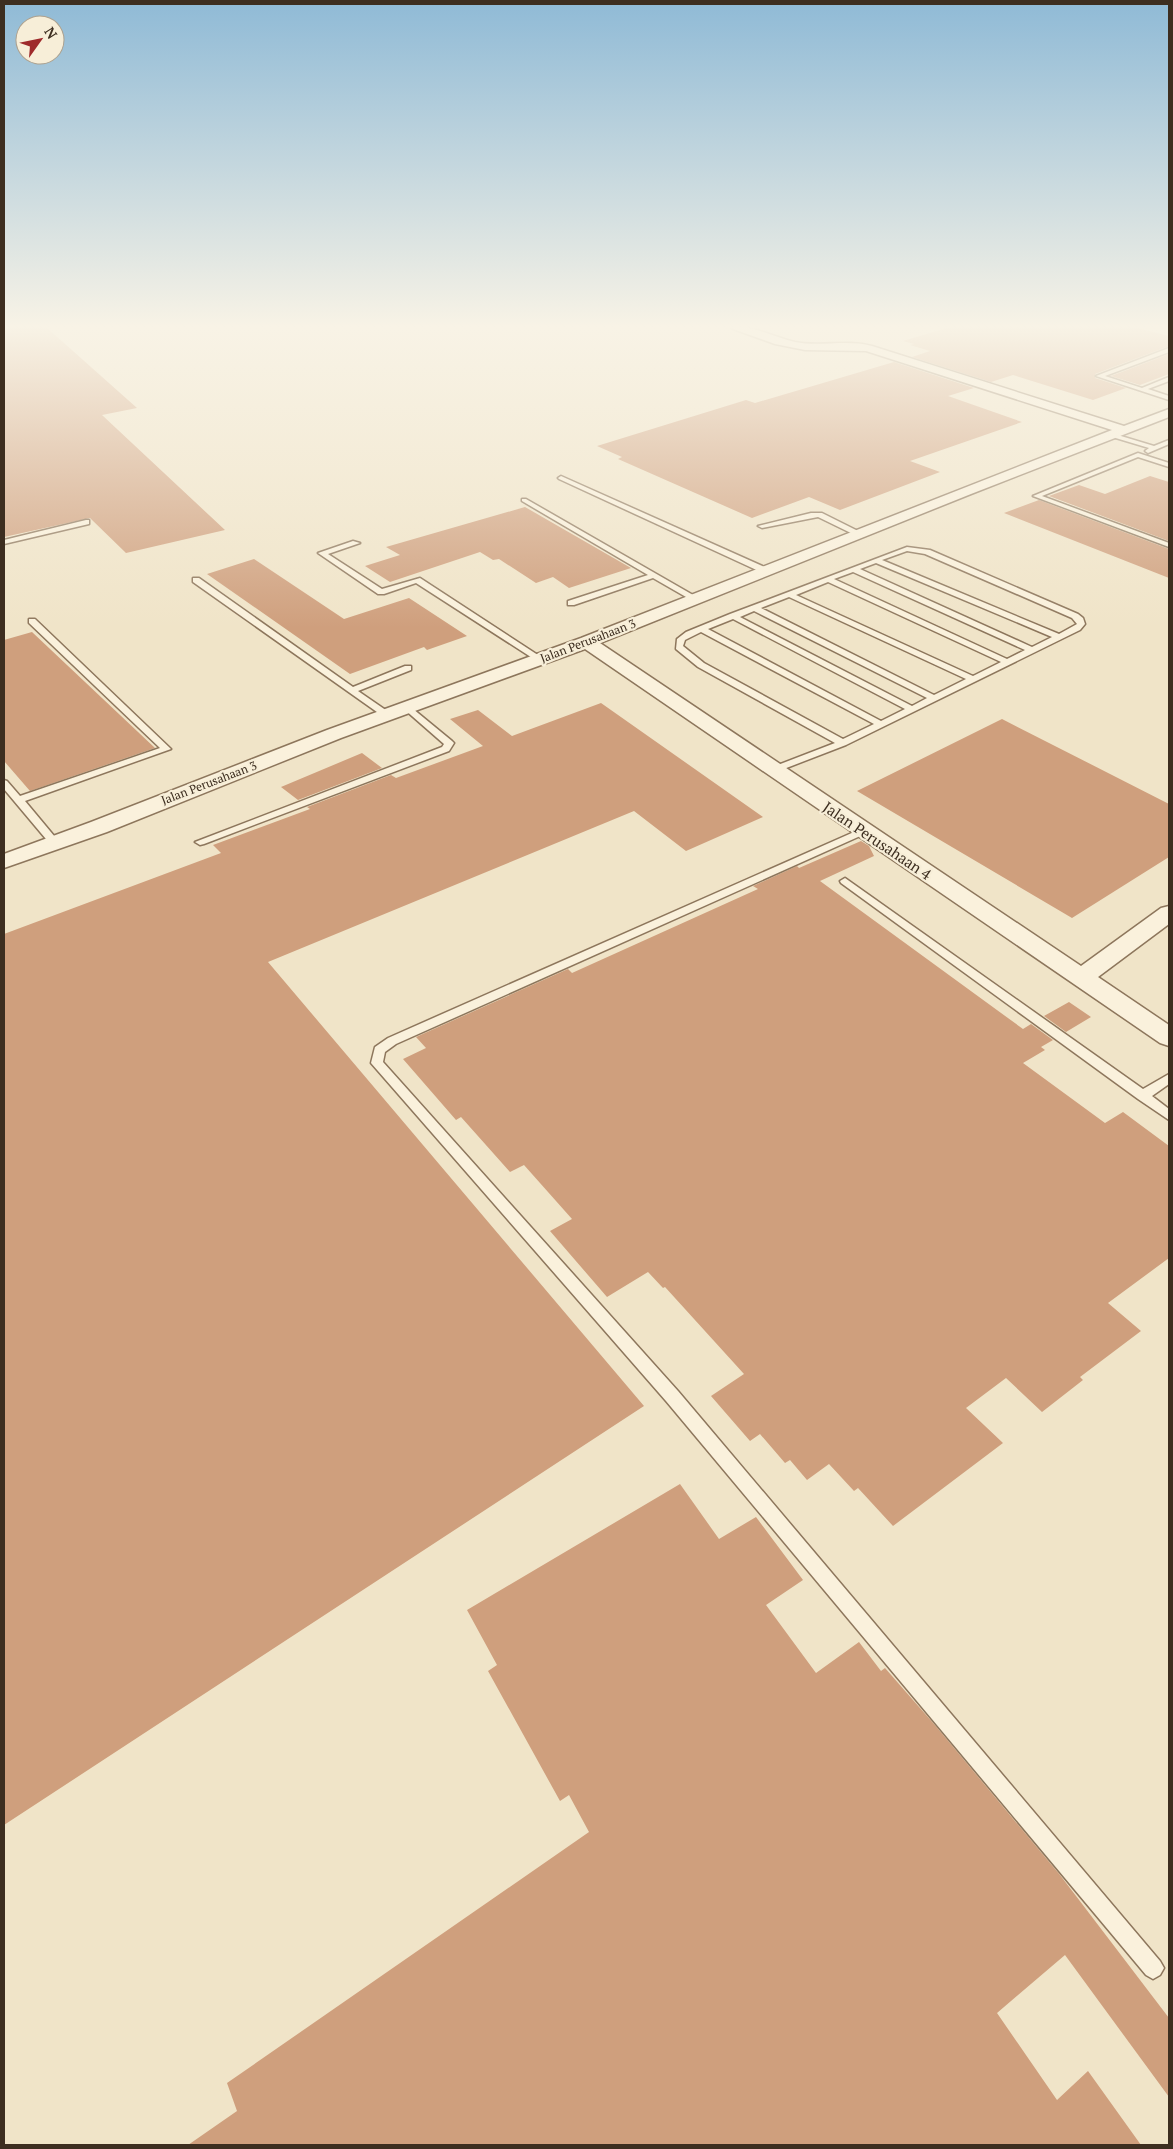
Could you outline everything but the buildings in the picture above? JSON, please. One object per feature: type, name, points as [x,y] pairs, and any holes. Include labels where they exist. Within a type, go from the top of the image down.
[{"type":"street","points":[[1100,427],[1117,433]]},
{"type":"street","name":"Jalan Perusahaan 3","points":[[4,861],[388,714],[587,642],[1132,427]]},
{"type":"street","name":"Jalan Perusahaan 4","points":[[587,642],[1169,1037]]},
{"type":"street","points":[[1081,978],[1169,913]]},
{"type":"lane","points":[[1117,433],[1154,448]]},
{"type":"lane","points":[[1169,442],[1036,496],[1169,545]]},
{"type":"lane","points":[[1138,455],[1169,465]]},
{"type":"lane","points":[[561,478],[766,571]]},
{"type":"lane","points":[[524,500],[696,599]]},
{"type":"lane","points":[[762,526],[811,515],[819,515],[860,534]]},
{"type":"lane","points":[[4,542],[86,522]]},
{"type":"lane","points":[[356,543],[322,553],[381,592],[417,580],[540,659]]},
{"type":"lane","points":[[773,770],[843,743],[1078,628],[1081,624],[1080,620],[1075,616],[927,552],[907,549],[788,594],[681,639],[679,647],[701,665],[843,743]]},
{"type":"lane","points":[[876,560],[1059,637]]},
{"type":"lane","points":[[853,569],[1031,650]]},
{"type":"lane","points":[[571,603],[654,575]]},
{"type":"lane","points":[[828,579],[1007,662]]},
{"type":"lane","points":[[196,580],[388,714]]},
{"type":"lane","points":[[788,594],[973,679]]},
{"type":"lane","points":[[755,608],[934,698]]},
{"type":"lane","points":[[733,616],[912,709]]},
{"type":"lane","points":[[19,800],[166,748],[32,621]]},
{"type":"lane","points":[[701,629],[880,724]]},
{"type":"lane","points":[[352,690],[408,668]]},
{"type":"lane","points":[[200,842],[446,749],[450,743],[407,707]]},
{"type":"lane","points":[[4,783],[55,843]]},
{"type":"lane","points":[[863,831],[392,1041],[379,1050],[377,1063],[672,1396],[1154,1968]]},
{"type":"lane","points":[[845,881],[1169,1115]]},
{"type":"lane","points":[[1142,1096],[1169,1078]]}]
